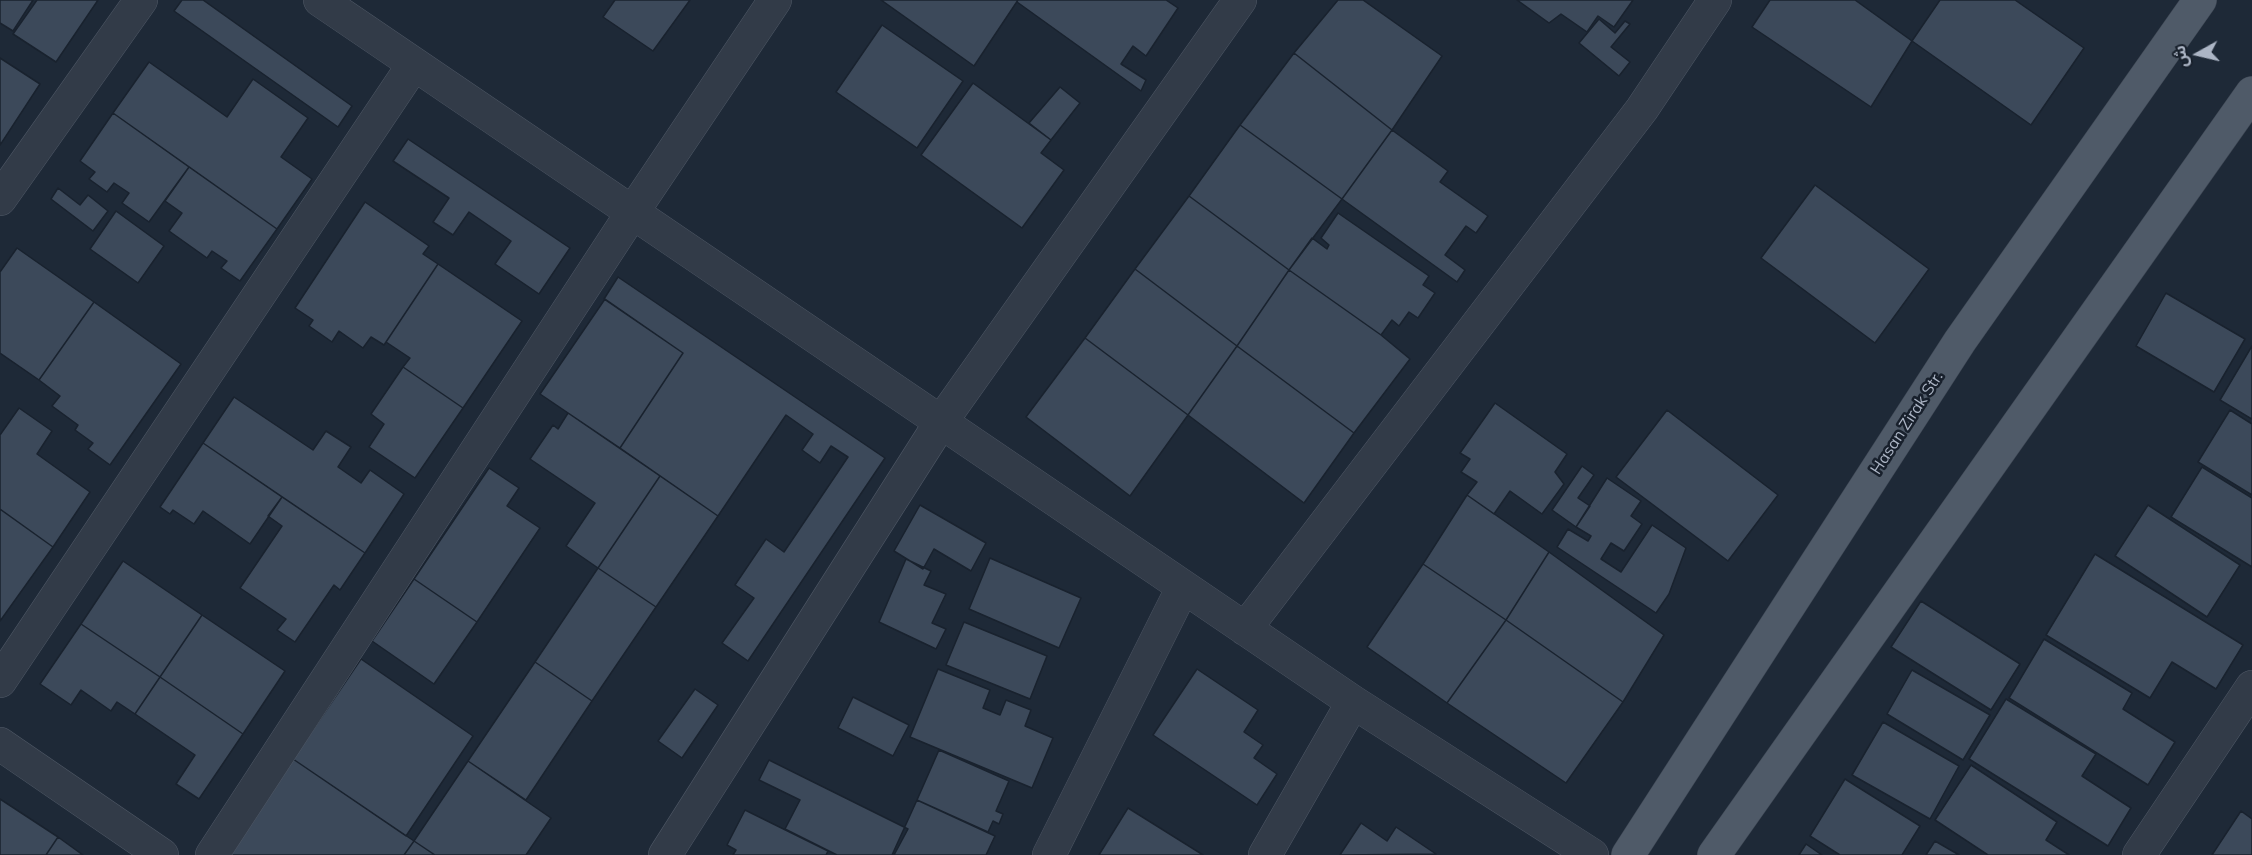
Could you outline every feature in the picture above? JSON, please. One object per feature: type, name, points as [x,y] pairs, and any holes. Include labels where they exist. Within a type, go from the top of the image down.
[{"type":"main road","name":"Hasan Zirak Str.","points":[[1628,855],[1960,341],[2200,0]]},
{"type":"main road","points":[[1714,855],[2252,93]]},
{"type":"street","points":[[0,199],[141,0]]},
{"type":"street","points":[[320,0],[1353,702],[1593,855]]},
{"type":"street","points":[[212,855],[632,213],[775,0]]},
{"type":"street","points":[[665,855],[941,422],[1240,0]]},
{"type":"street","points":[[1245,629],[1642,109],[1715,0]]},
{"type":"street","points":[[0,681],[414,64]]},
{"type":"street","points":[[1049,855],[1183,587]]},
{"type":"street","points":[[2139,855],[2252,687]]},
{"type":"street","points":[[1265,855],[1353,702]]},
{"type":"street","points":[[0,744],[162,855]]},
{"type":"building","points":[[0,0],[33,0],[13,31],[0,23]]},
{"type":"building","points":[[37,0],[98,0],[56,62],[13,34]]},
{"type":"building","points":[[182,0],[203,0],[352,106],[338,127],[174,11]]},
{"type":"building","points":[[615,0],[690,0],[653,51],[603,17]]},
{"type":"building","points":[[881,0],[1018,0],[974,66]]},
{"type":"building","points":[[1018,0],[1166,0],[1178,8],[1146,56],[1133,46],[1121,64],[1146,80],[1141,91],[1017,2]]},
{"type":"building","points":[[1338,0],[1363,0],[1442,56],[1392,130],[1294,53]]},
{"type":"building","points":[[1517,0],[1633,0],[1614,27],[1598,16],[1587,32],[1561,14],[1549,23]]},
{"type":"building","points":[[1770,0],[1855,0],[1912,41],[1871,107],[1752,27]]},
{"type":"building","points":[[1940,0],[2015,0],[2084,48],[2031,125],[1912,41]]},
{"type":"building","points":[[1599,19],[1615,33],[1625,21],[1630,24],[1611,47],[1630,62],[1619,76],[1579,43]]},
{"type":"building","points":[[882,25],[963,81],[917,148],[836,92]]},
{"type":"building","points":[[1294,53],[1392,130],[1342,199],[1240,125]]},
{"type":"building","points":[[0,58],[40,84],[0,145]]},
{"type":"building","points":[[149,62],[227,117],[253,79],[308,118],[281,157],[312,179],[277,229],[113,113]]},
{"type":"building","points":[[973,83],[1051,140],[1041,153],[1064,170],[1022,228],[921,155]]},
{"type":"building","points":[[1060,87],[1080,103],[1051,140],[1029,123]]},
{"type":"building","points":[[113,113],[189,167],[149,222],[122,203],[129,193],[114,183],[107,192],[89,179],[95,172],[80,161]]},
{"type":"building","points":[[1240,125],[1342,199],[1289,270],[1189,196]]},
{"type":"building","points":[[1392,130],[1448,171],[1440,182],[1488,216],[1476,233],[1466,226],[1445,255],[1465,270],[1457,282],[1342,199]]},
{"type":"building","points":[[408,139],[570,248],[539,294],[495,264],[511,241],[469,212],[453,235],[433,222],[449,198],[393,161]]},
{"type":"building","points":[[189,167],[277,229],[240,281],[221,268],[227,261],[212,251],[207,258],[169,231],[182,213],[165,201]]},
{"type":"building","points":[[1815,185],[1929,269],[1875,343],[1761,258]]},
{"type":"building","points":[[58,188],[80,205],[88,195],[108,211],[93,231],[51,199]]},
{"type":"building","points":[[1189,196],[1289,270],[1237,346],[1135,269]]},
{"type":"building","points":[[365,202],[429,246],[423,254],[438,264],[384,345],[371,337],[363,348],[339,331],[332,342],[309,326],[313,320],[295,308]]},
{"type":"building","points":[[116,211],[164,246],[138,283],[90,249]]},
{"type":"building","points":[[1338,213],[1429,276],[1423,285],[1435,293],[1418,318],[1409,312],[1399,326],[1392,320],[1381,335],[1289,270],[1312,238],[1327,249],[1329,245],[1321,238]]},
{"type":"building","points":[[17,248],[94,302],[39,380],[0,353],[0,272]]},
{"type":"building","points":[[438,264],[522,321],[463,408],[403,367],[410,358],[386,342]]},
{"type":"building","points":[[1135,269],[1237,346],[1188,415],[1085,338]]},
{"type":"building","points":[[1289,270],[1381,335],[1410,359],[1354,433],[1237,346]]},
{"type":"building","points":[[618,277],[885,458],[748,661],[722,643],[754,598],[735,585],[766,539],[784,552],[848,457],[831,446],[820,463],[802,450],[813,434],[786,415],[718,516],[620,448],[683,353],[604,299]]},
{"type":"building","points":[[2166,293],[2245,339],[2214,392],[2136,346]]},
{"type":"building","points":[[605,299],[683,353],[620,448],[540,394]]},
{"type":"building","points":[[94,302],[181,364],[110,465],[88,449],[93,443],[75,430],[78,425],[52,406],[60,396],[39,380]]},
{"type":"building","points":[[1085,338],[1188,415],[1130,496],[1026,417]]},
{"type":"building","points":[[1237,346],[1354,433],[1304,503],[1188,415]]},
{"type":"building","points":[[2252,346],[2252,419],[2220,400]]},
{"type":"building","points":[[403,367],[463,408],[415,478],[369,447],[384,424],[371,414]]},
{"type":"building","points":[[234,397],[313,450],[326,431],[351,447],[338,467],[361,483],[370,470],[404,494],[365,553],[203,443]]},
{"type":"building","points":[[1495,403],[1567,454],[1555,472],[1564,484],[1542,514],[1510,491],[1494,514],[1467,495],[1477,482],[1461,472],[1470,459],[1460,453]]},
{"type":"building","points":[[19,408],[52,431],[37,454],[90,492],[53,547],[0,509],[0,435]]},
{"type":"building","points":[[1667,410],[1778,495],[1728,561],[1616,477]]},
{"type":"building","points":[[2230,410],[2252,424],[2252,495],[2198,462]]},
{"type":"building","points":[[568,413],[660,476],[598,568],[566,546],[595,503],[530,459],[553,425],[558,429]]},
{"type":"building","points":[[203,443],[282,497],[250,544],[203,511],[194,524],[173,510],[170,514],[160,507]]},
{"type":"building","points":[[1582,466],[1594,475],[1578,498],[1590,506],[1576,527],[1552,510]]},
{"type":"building","points":[[2202,467],[2252,498],[2252,567],[2171,517]]},
{"type":"building","points":[[489,468],[519,488],[507,506],[540,528],[477,622],[414,579]]},
{"type":"building","points":[[660,476],[718,516],[656,607],[598,568]]},
{"type":"building","points":[[1607,478],[1641,501],[1631,516],[1642,524],[1624,551],[1611,543],[1601,559],[1621,572],[1652,525],[1686,548],[1669,594],[1656,613],[1557,547],[1568,529],[1588,541],[1591,536],[1576,527]]},
{"type":"building","points":[[1467,495],[1549,552],[1506,620],[1423,564]]},
{"type":"building","points":[[282,497],[365,553],[340,590],[334,585],[295,642],[277,630],[286,619],[240,588],[282,526],[268,516]]},
{"type":"building","points":[[920,505],[986,543],[971,571],[934,549],[923,569],[894,551]]},
{"type":"building","points":[[2148,505],[2240,565],[2207,617],[2115,556]]},
{"type":"building","points":[[0,509],[53,547],[0,621]]},
{"type":"building","points":[[1549,552],[1664,635],[1623,702],[1506,620]]},
{"type":"building","points":[[2095,554],[2243,645],[2216,689],[2172,662],[2150,698],[2046,635]]},
{"type":"building","points":[[990,558],[1081,598],[1059,648],[969,609]]},
{"type":"building","points":[[906,559],[931,571],[924,585],[946,594],[932,623],[946,629],[936,649],[879,622]]},
{"type":"building","points":[[123,561],[202,615],[160,677],[81,624]]},
{"type":"building","points":[[1423,564],[1506,620],[1447,703],[1367,647]]},
{"type":"building","points":[[598,568],[656,607],[592,701],[535,662]]},
{"type":"building","points":[[414,579],[477,622],[434,684],[372,641]]},
{"type":"building","points":[[1921,601],[2020,664],[1991,710],[1891,647]]},
{"type":"building","points":[[202,615],[285,671],[243,734],[160,677]]},
{"type":"building","points":[[1506,620],[1623,702],[1566,783],[1447,703]]},
{"type":"building","points":[[964,622],[1047,656],[1030,699],[946,665]]},
{"type":"building","points":[[81,624],[160,677],[135,714],[117,702],[111,711],[81,690],[71,705],[40,684]]},
{"type":"building","points":[[2044,639],[2132,693],[2123,709],[2175,742],[2148,785],[2009,698]]},
{"type":"building","points":[[361,659],[473,736],[406,836],[293,759]]},
{"type":"building","points":[[535,662],[592,701],[526,800],[468,761]]},
{"type":"building","points":[[938,669],[990,690],[983,708],[1000,715],[1006,700],[1031,710],[1025,726],[1053,738],[1032,788],[910,737]]},
{"type":"building","points":[[1197,669],[1258,710],[1244,732],[1263,745],[1254,758],[1277,774],[1257,805],[1153,735]]},
{"type":"building","points":[[1912,670],[1990,715],[1963,760],[1887,714]]},
{"type":"building","points":[[160,677],[243,734],[199,799],[176,784],[195,755],[135,714]]},
{"type":"building","points":[[695,689],[718,705],[682,758],[658,741]]},
{"type":"building","points":[[853,697],[909,725],[893,756],[838,728]]},
{"type":"building","points":[[2006,699],[2096,754],[2082,776],[2131,808],[2108,846],[1969,759]]},
{"type":"building","points":[[1883,722],[1959,766],[1930,819],[1852,775]]},
{"type":"building","points":[[939,750],[1009,781],[996,811],[1003,814],[999,824],[993,821],[988,832],[917,800]]},
{"type":"building","points":[[293,759],[414,841],[404,855],[228,855]]},
{"type":"building","points":[[769,760],[908,829],[894,855],[837,855],[785,829],[800,800],[759,780]]},
{"type":"building","points":[[468,761],[551,818],[526,855],[435,855],[414,841]]},
{"type":"building","points":[[1971,765],[2057,822],[2046,840],[2069,855],[1988,855],[1935,820]]},
{"type":"building","points":[[1845,779],[1920,826],[1902,855],[1840,855],[1810,836]]},
{"type":"building","points":[[0,799],[58,837],[46,855],[0,855]]},
{"type":"building","points":[[917,800],[995,836],[986,855],[892,855]]},
{"type":"building","points":[[1128,808],[1203,855],[1099,855]]},
{"type":"building","points":[[745,810],[828,851],[826,855],[733,855],[736,850],[727,845]]},
{"type":"building","points":[[2241,811],[2252,819],[2252,855],[2212,855]]},
{"type":"building","points":[[1361,823],[1387,841],[1396,827],[1436,854],[1340,855]]},
{"type":"building","points":[[58,837],[83,855],[46,855]]},
{"type":"building","points":[[414,841],[435,855],[404,855]]},
{"type":"building","points":[[1935,841],[1959,855],[1926,855]]},
{"type":"building","points":[[1806,844],[1822,855],[1799,855]]}]
